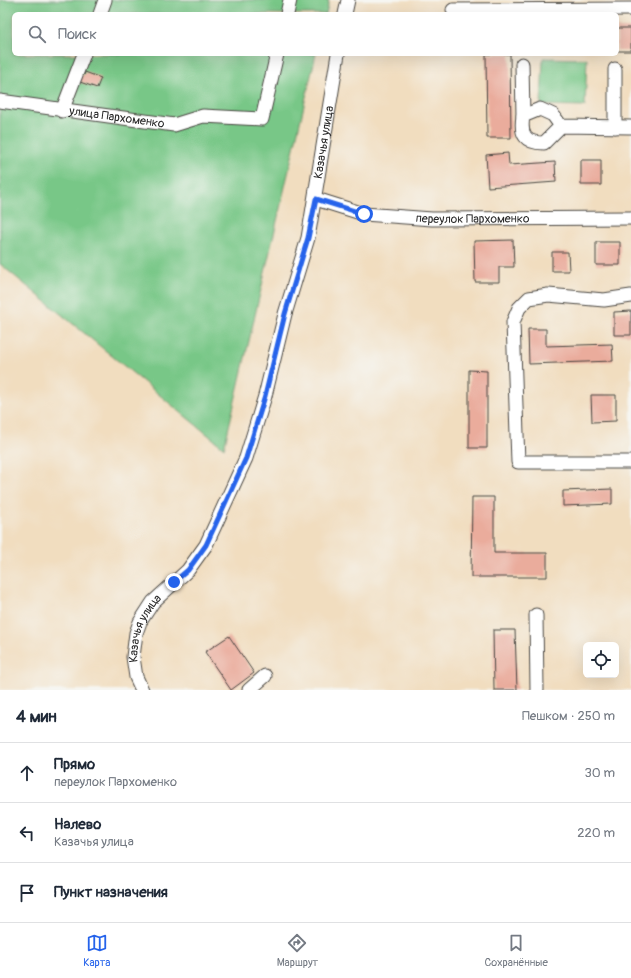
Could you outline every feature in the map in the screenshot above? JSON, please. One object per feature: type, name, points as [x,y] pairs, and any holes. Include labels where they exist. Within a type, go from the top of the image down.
[{"type":"street","points":[[101,12],[105,0]]},
{"type":"street","points":[[287,12],[290,0]]},
{"type":"street","points":[[346,12],[348,0]]},
{"type":"street","points":[[453,10],[537,5],[631,9]]},
{"type":"street","points":[[62,111],[83,56]]},
{"type":"street","name":"улица Пархоменко","points":[[0,101],[174,126],[203,116],[262,119],[277,56]]},
{"type":"street","name":"Казачья улица","points":[[142,690],[136,677],[133,657],[136,633],[140,622],[154,602],[188,570],[206,545],[246,458],[265,396],[285,314],[308,238],[316,199],[326,121],[338,56]]},
{"type":"street","points":[[522,64],[523,116],[521,126],[527,139],[533,143],[544,143],[561,126],[631,127]]},
{"type":"street","points":[[615,69],[615,127]]},
{"type":"street","points":[[523,116],[540,109],[553,115],[561,126]]},
{"type":"street","name":"переулок Пархоменко","points":[[316,199],[364,214],[432,219],[631,218]]},
{"type":"street","points":[[631,296],[604,300],[548,295],[529,298],[519,308],[514,322],[518,462],[631,462]]},
{"type":"street","points":[[536,614],[537,690]]},
{"type":"street","points":[[249,690],[265,676]]},
{"type":"green space","points":[[0,0],[329,0],[326,12],[12,12],[12,56],[316,56],[224,448],[0,264]]},
{"type":"green space","points":[[543,58],[587,59],[585,106],[541,105]]},
{"type":"building","points":[[619,28],[631,28],[631,51],[619,51]]},
{"type":"building","points":[[486,56],[510,56],[511,138],[487,138]]},
{"type":"building","points":[[85,72],[101,78],[97,88],[77,81],[80,74],[84,75]]},
{"type":"building","points":[[508,153],[509,165],[555,162],[556,182],[488,187],[486,155]]},
{"type":"building","points":[[581,160],[601,160],[601,185],[581,185]]},
{"type":"building","points":[[513,240],[514,267],[499,267],[499,282],[475,282],[474,241]]},
{"type":"building","points":[[596,242],[620,242],[620,265],[596,265]]},
{"type":"building","points":[[552,252],[568,252],[569,271],[552,271]]},
{"type":"building","points":[[631,311],[631,335],[614,335],[614,312]]},
{"type":"building","points":[[528,329],[546,329],[546,346],[612,344],[613,361],[529,364]]},
{"type":"building","points":[[469,370],[487,371],[487,448],[469,448]]},
{"type":"building","points":[[591,395],[616,395],[616,421],[592,422]]},
{"type":"building","points":[[612,489],[612,504],[563,506],[563,491]]},
{"type":"building","points":[[472,497],[494,497],[494,553],[547,553],[547,577],[471,577]]},
{"type":"building","points":[[493,630],[515,630],[517,690],[494,690]]},
{"type":"building","points":[[229,636],[254,673],[231,690],[205,652]]},
{"type":"route","points":[[174,582],[188,570],[206,545],[246,458],[265,396],[285,314],[308,238],[316,199],[364,214]]}]
